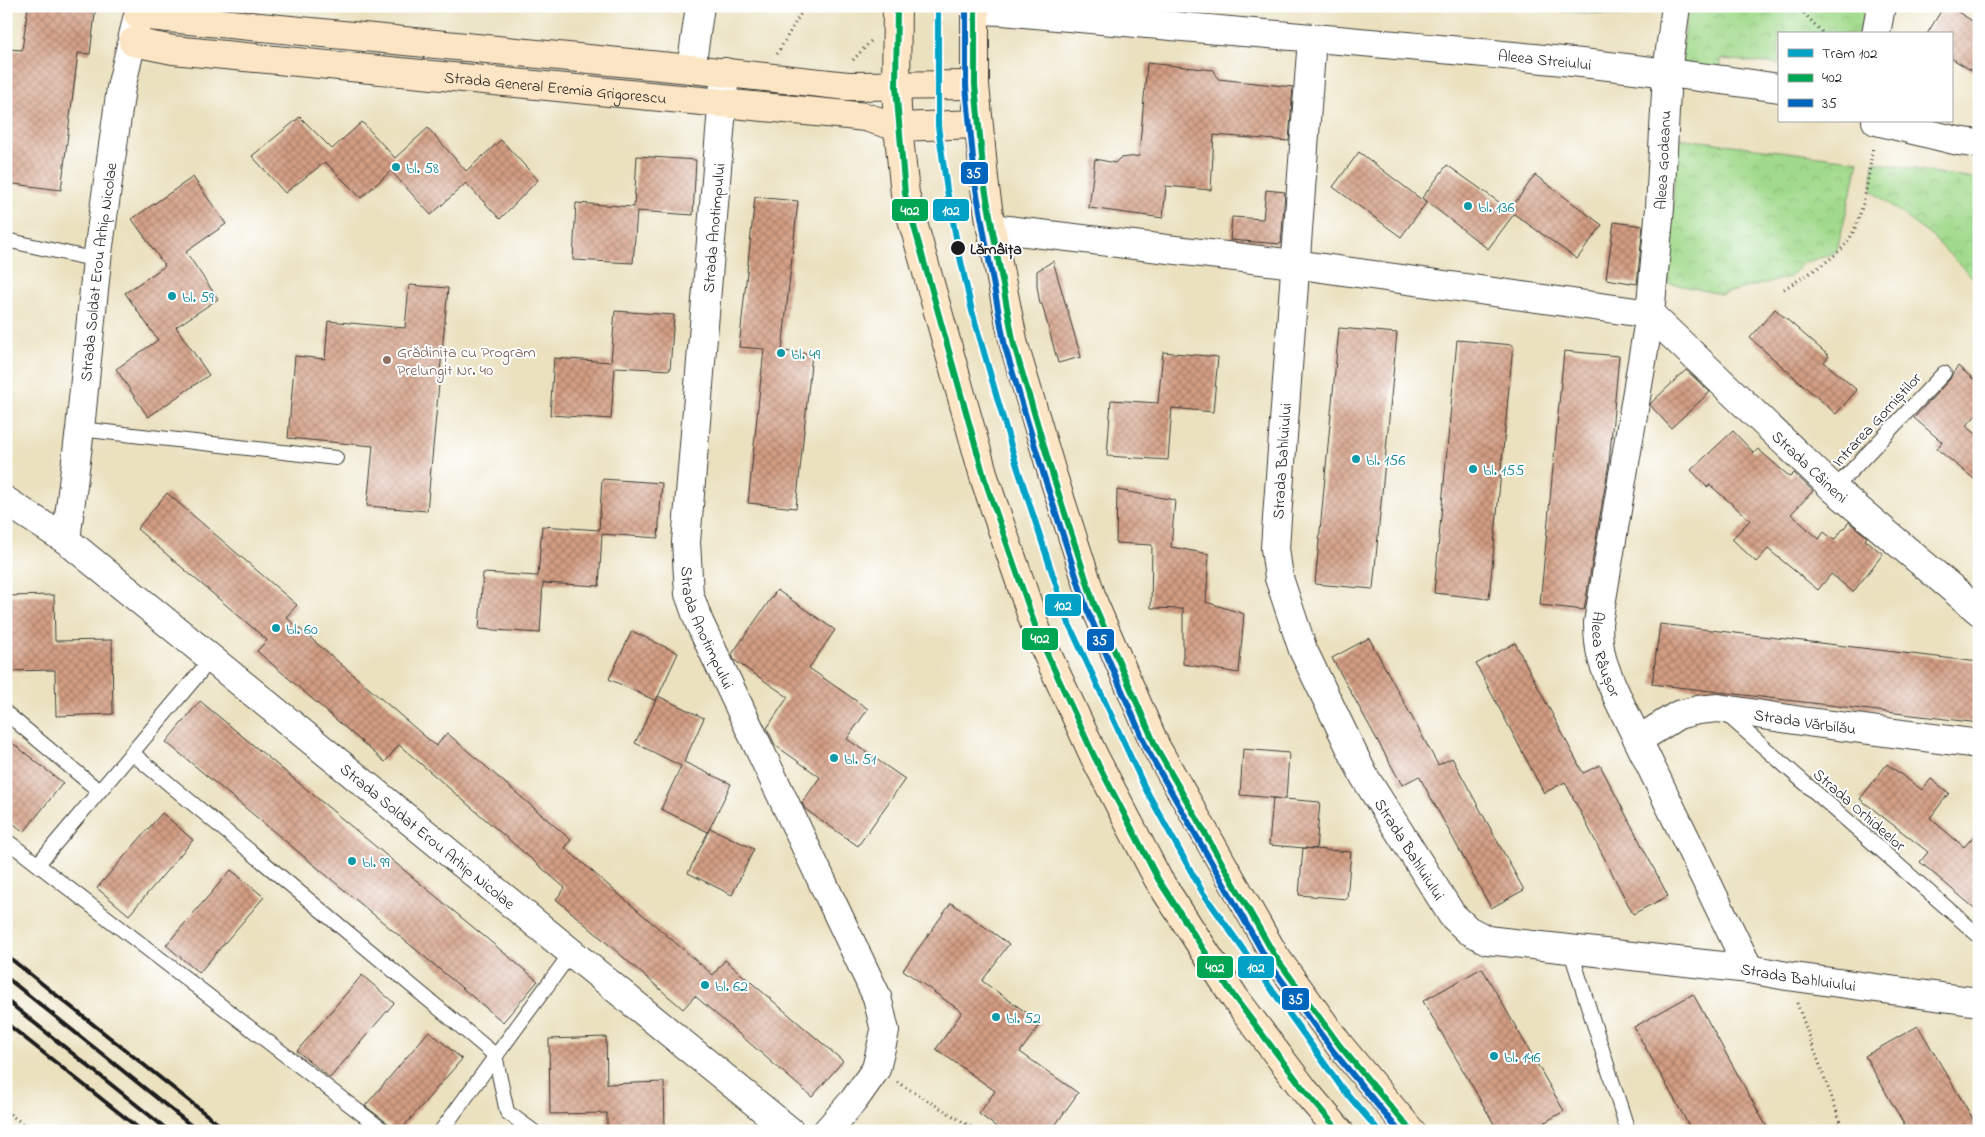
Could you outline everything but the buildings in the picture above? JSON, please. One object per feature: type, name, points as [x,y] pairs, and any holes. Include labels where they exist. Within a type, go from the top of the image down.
[{"type":"main road","points":[[898,6],[896,87],[905,194],[933,300],[985,480],[1038,634],[1094,756],[1158,878],[1235,998],[1305,1091],[1339,1131]]},
{"type":"main road","points":[[975,8],[975,85],[978,124],[991,228],[1014,345],[1094,604],[1156,747],[1275,956],[1340,1046],[1411,1131]]},
{"type":"main road","name":"Strada General Eremia Grigorescu","points":[[137,11],[848,86],[975,85]]},
{"type":"main road","name":"Strada General Eremia Grigorescu","points":[[133,42],[173,50],[847,115],[898,127],[978,124]]},
{"type":"street","points":[[691,69],[700,6]]},
{"type":"street","name":"Aleea Godeanu","points":[[1650,314],[1660,208],[1667,72],[1676,6]]},
{"type":"street","points":[[1876,32],[1881,6]]},
{"type":"street","name":"Aleea Streiului","points":[[975,8],[1171,17],[1312,38],[1667,72],[1778,88]]},
{"type":"street","name":"Strada Soldat Erou Arhip Nicolae","points":[[66,540],[80,429],[97,260],[124,67],[133,42],[137,11]]},
{"type":"street","points":[[1294,264],[1312,38]]},
{"type":"street","name":"Strada Anotimpului","points":[[725,72],[686,542],[689,594],[699,622],[877,997],[885,1031],[876,1070],[854,1100],[827,1131]]},
{"type":"street","points":[[1880,122],[1958,141],[1979,144]]},
{"type":"street","points":[[991,228],[1294,264],[1650,314]]},
{"type":"street","name":"Strada Bahluiului","points":[[1294,264],[1275,548],[1279,578],[1303,650],[1364,776],[1452,915],[1468,930],[1487,940],[1749,969],[1787,976],[1979,1002]]},
{"type":"street","name":"Strada Câineni","points":[[1650,314],[1834,489],[1979,611]]},
{"type":"street","name":"Aleea Râușor","points":[[1650,314],[1598,623],[1601,659],[1638,740],[1749,969]]},
{"type":"street","name":"Strada Soldat Erou Arhip Nicolae","points":[[6,501],[66,540],[790,1131]]},
{"type":"street","name":"Strada Vărbilău","points":[[1638,740],[1678,715],[1718,708],[1808,722],[1979,744]]},
{"type":"lane","points":[[6,240],[97,260]]},
{"type":"lane","name":"Intrarea Gorniștilor","points":[[1834,489],[1944,373]]},
{"type":"lane","points":[[80,429],[336,458]]},
{"type":"lane","points":[[38,864],[212,658]]},
{"type":"lane","name":"Strada Orhideelor","points":[[1718,708],[1979,936]]},
{"type":"lane","points":[[6,713],[99,791]]},
{"type":"lane","points":[[132,753],[495,1054],[507,1112],[533,1131]]},
{"type":"lane","points":[[6,840],[384,1131]]},
{"type":"lane","points":[[1570,949],[1628,1131]]},
{"type":"lane","points":[[441,1131],[495,1054],[572,953]]},
{"type":"path","points":[[777,55],[805,6]]},
{"type":"path","points":[[1798,6],[1822,32]]},
{"type":"path","points":[[1784,289],[1824,264],[1845,245],[1856,225],[1867,188],[1876,122]]},
{"type":"path","points":[[1787,976],[1844,1131]]},
{"type":"path","points":[[876,1070],[978,1131]]},
{"type":"path","points":[[6,1111],[32,1131]]},
{"type":"green space","points":[[1500,6],[1628,6],[1627,16]]},
{"type":"green space","points":[[1688,6],[1872,6],[1868,32],[1778,32],[1778,64],[1721,59],[1721,73],[1681,64]]},
{"type":"green space","points":[[1677,138],[1859,161],[1836,253],[1803,263],[1790,277],[1721,294],[1668,283]]},
{"type":"green space","points":[[1873,162],[1979,180],[1979,284],[1931,236],[1872,191]]},
{"type":"railway","points":[[6,955],[227,1131]]},
{"type":"railway","points":[[6,977],[198,1131]]},
{"type":"railway","points":[[6,1000],[169,1131]]},
{"type":"railway","points":[[6,1023],[142,1131]]},
{"type":"tram line","name":"102","points":[[938,6],[938,126],[958,248],[972,311],[1016,463],[1069,624],[1145,788],[1203,893],[1342,1088],[1379,1131]]},
{"type":"transit line","name":"402","points":[[897,6],[896,87],[905,194],[985,480],[1038,634],[1094,756],[1158,879],[1235,998],[1305,1091],[1339,1131]]},
{"type":"transit line","name":"35","points":[[966,6],[966,86],[976,189],[1005,347],[1086,607],[1148,751],[1267,960],[1333,1051],[1399,1131]]},
{"type":"transit line","name":"402","points":[[975,6],[975,85],[985,188],[1014,345],[1094,604],[1156,747],[1275,956],[1340,1046],[1411,1131]]},
{"type":"place","name":"bl. 58","points":[[396,167]]},
{"type":"place","name":"bl. 136","points":[[1468,206]]},
{"type":"place","name":"Lămâița","points":[[958,248]]},
{"type":"place","name":"bl. 59","points":[[172,296]]},
{"type":"place","name":"bl. 49","points":[[781,353]]},
{"type":"place","name":"Grădinița cu Program Prelungit Nr. 40","points":[[387,360]]},
{"type":"place","name":"bl. 156","points":[[1356,459]]},
{"type":"place","name":"bl. 155","points":[[1473,469]]},
{"type":"place","name":"bl. 60","points":[[276,628]]},
{"type":"place","name":"bl. 51","points":[[834,758]]},
{"type":"place","name":"bl. 99","points":[[352,861]]},
{"type":"place","name":"bl. 62","points":[[705,985]]},
{"type":"place","name":"bl. 52","points":[[996,1017]]},
{"type":"place","name":"bl. 146","points":[[1494,1056]]}]
